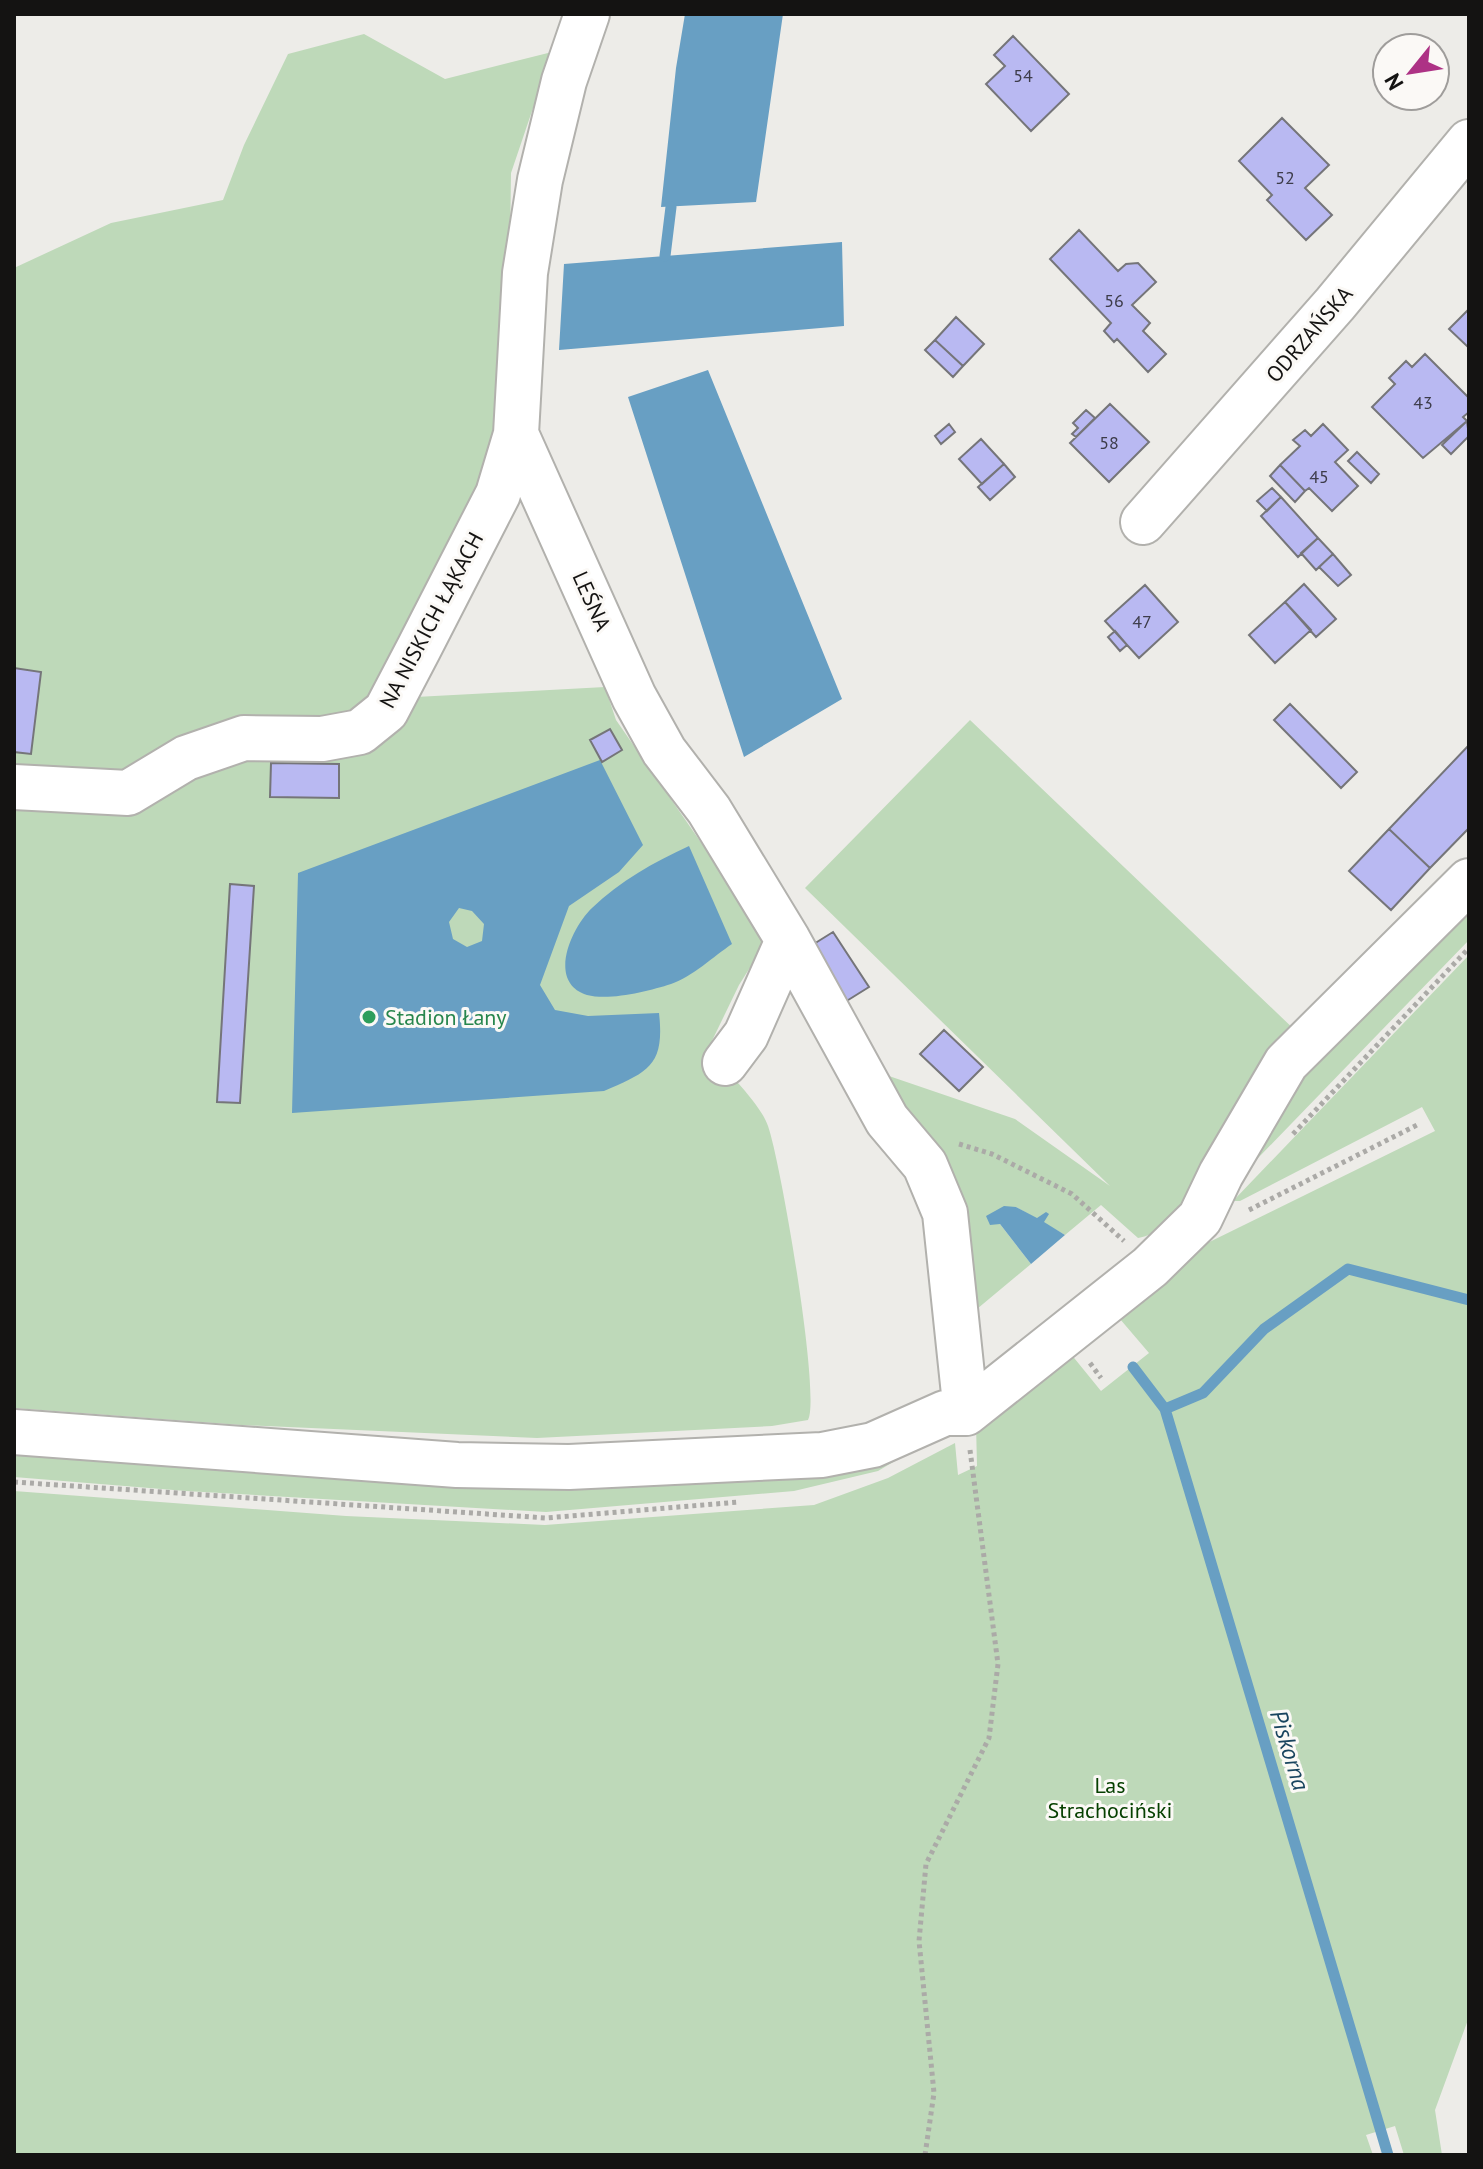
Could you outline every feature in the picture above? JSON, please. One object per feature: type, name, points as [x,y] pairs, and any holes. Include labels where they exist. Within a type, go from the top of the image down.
[{"type":"street","name":"LEŚNA","points":[[587,14],[564,81],[540,180],[525,273],[516,434],[634,697],[664,751],[709,810],[788,940],[864,1083],[896,1131],[925,1165],[945,1213],[966,1413]]},
{"type":"street","name":"ODRZAŃSKA","points":[[1143,522],[1335,304],[1469,142]]},
{"type":"street","name":"NA NISKICH ŁĄKACH","points":[[14,787],[128,793],[186,758],[244,738],[322,739],[360,732],[386,711],[498,494],[516,434]]},
{"type":"street","points":[[14,1432],[457,1465],[569,1467],[822,1455],[873,1445],[945,1413],[966,1413],[1150,1267],[1200,1218],[1221,1174],[1286,1063],[1469,881]]},
{"type":"street","points":[[725,1063],[746,1035],[788,940]]},
{"type":"path","points":[[1287,1139],[1469,948]]},
{"type":"path","points":[[1252,1209],[1419,1124]]},
{"type":"path","points":[[954,1143],[992,1154],[1072,1194],[1150,1267]]},
{"type":"path","points":[[925,2155],[934,2093],[919,1941],[926,1864],[989,1738],[998,1664],[966,1413]]},
{"type":"green space","name":"Stadion Łany","points":[[364,34],[445,79],[552,52],[511,173],[508,391],[489,484],[378,699],[605,687],[616,720],[768,939],[739,985],[708,1049],[764,1117],[774,1148],[804,1327],[811,1402],[808,1420],[772,1426],[537,1438],[241,1425],[14,1408],[14,268],[111,223],[223,200],[244,145],[288,54]]},
{"type":"green space","points":[[970,720],[1299,1034],[1204,1184],[1158,1230],[1138,1238],[1101,1205],[1065,1235],[1016,1207],[1000,1224],[1031,1264],[965,1319],[886,1075],[1015,1119],[1110,1186],[805,888]]},
{"type":"green space","points":[[1469,889],[1469,940],[1229,1188],[1290,1077]]},
{"type":"green space","name":"Las Strachociński","points":[[1469,955],[1469,2017],[1435,2110],[1442,2155],[1404,2155],[1395,2126],[1366,2135],[1373,2155],[14,2155],[14,1491],[346,1516],[545,1525],[814,1505],[888,1478],[955,1443],[958,1475],[977,1466],[976,1424],[1066,1348],[1101,1391],[1149,1353],[1114,1312],[1185,1254],[1435,1131],[1422,1107],[1240,1201],[1233,1201]]},
{"type":"green space","points":[[925,1443],[878,1471],[794,1491],[546,1512],[186,1491],[14,1477],[14,1446],[319,1461]]},
{"type":"water","points":[[685,14],[783,14],[756,202],[661,207]]},
{"type":"water","points":[[842,242],[844,326],[559,350],[564,264]]},
{"type":"water","points":[[708,370],[842,699],[744,757],[628,397]]},
{"type":"water","points":[[600,760],[643,845],[619,872],[569,906],[540,985],[555,1010],[588,1016],[659,1013],[656,1056],[642,1072],[604,1091],[292,1113],[298,873]],"holes":[[[459,908],[472,911],[484,924],[482,941],[467,947],[453,939],[449,922]]]},
{"type":"water","points":[[689,846],[732,944],[679,981],[662,987],[607,997],[587,995],[575,988],[568,979],[565,967],[571,940],[584,917],[626,881]]},
{"type":"water","points":[[1004,1206],[1016,1207],[1037,1218],[1046,1212],[1049,1214],[1044,1222],[1065,1235],[1031,1264],[1000,1224],[990,1225],[986,1216]]},
{"type":"building","points":[[1013,36],[1069,94],[1031,131],[986,84],[1005,66],[994,55]]},
{"type":"building","points":[[1282,118],[1329,165],[1305,188],[1332,215],[1306,240],[1267,200],[1272,195],[1239,161]]},
{"type":"building","points":[[1079,230],[1118,271],[1126,264],[1138,263],[1156,282],[1132,305],[1150,323],[1143,331],[1166,354],[1148,372],[1117,339],[1114,342],[1104,331],[1111,323],[1050,259]]},
{"type":"building","points":[[1469,309],[1469,348],[1449,329]]},
{"type":"building","points":[[956,317],[984,344],[963,366],[935,340]]},
{"type":"building","points":[[935,340],[963,366],[953,377],[925,350]]},
{"type":"building","points":[[1425,354],[1469,398],[1469,412],[1463,417],[1467,421],[1423,458],[1372,407],[1395,384],[1389,378],[1406,361],[1412,367]]},
{"type":"building","points":[[1110,404],[1149,442],[1109,482],[1070,443]]},
{"type":"building","points":[[1086,410],[1095,418],[1076,437],[1072,434],[1078,428],[1073,423]]},
{"type":"building","points":[[1467,421],[1469,436],[1451,454],[1442,445]]},
{"type":"building","points":[[949,424],[955,432],[941,444],[935,436]]},
{"type":"building","points":[[1323,424],[1348,450],[1335,462],[1358,486],[1332,511],[1309,488],[1305,491],[1280,465],[1300,446],[1293,440],[1305,430],[1311,436]]},
{"type":"building","points":[[981,439],[1004,464],[982,484],[959,459]]},
{"type":"building","points":[[1357,452],[1379,474],[1371,483],[1348,461]]},
{"type":"building","points":[[1004,464],[1015,477],[990,500],[978,487]]},
{"type":"building","points":[[1280,465],[1305,491],[1295,502],[1270,476]]},
{"type":"building","points":[[1272,488],[1281,497],[1267,511],[1257,501]]},
{"type":"building","points":[[1281,497],[1318,538],[1298,557],[1261,516]]},
{"type":"building","points":[[1318,538],[1333,554],[1316,570],[1301,553]]},
{"type":"building","points":[[1333,554],[1351,575],[1338,586],[1319,567]]},
{"type":"building","points":[[1304,584],[1336,619],[1316,637],[1285,602]]},
{"type":"building","points":[[1145,585],[1178,622],[1139,658],[1105,621]]},
{"type":"building","points":[[1285,602],[1311,630],[1275,663],[1249,635]]},
{"type":"building","points":[[1115,631],[1127,645],[1120,651],[1108,637]]},
{"type":"building","points":[[14,668],[41,672],[31,754],[14,752]]},
{"type":"building","points":[[1290,704],[1357,772],[1341,788],[1274,720]]},
{"type":"building","points":[[610,729],[622,750],[602,762],[590,740]]},
{"type":"building","points":[[1469,745],[1469,828],[1430,868],[1389,829]]},
{"type":"building","points":[[271,763],[339,764],[339,798],[270,797]]},
{"type":"building","points":[[1389,829],[1430,868],[1391,910],[1349,871]]},
{"type":"building","points":[[230,884],[254,886],[240,1103],[217,1102]]},
{"type":"building","points":[[833,932],[869,987],[845,1002],[809,947]]},
{"type":"building","points":[[944,1030],[983,1067],[959,1091],[920,1054]]},
{"type":"waterway","points":[[665,256],[671,207]]},
{"type":"waterway","points":[[1165,1409],[1203,1393],[1264,1329],[1348,1269],[1469,1300]]},
{"type":"waterway","name":"Piskorna","points":[[1133,1367],[1165,1409],[1388,2155]]},
{"type":"place","name":"Stadion Łany","points":[[369,1017]]}]
